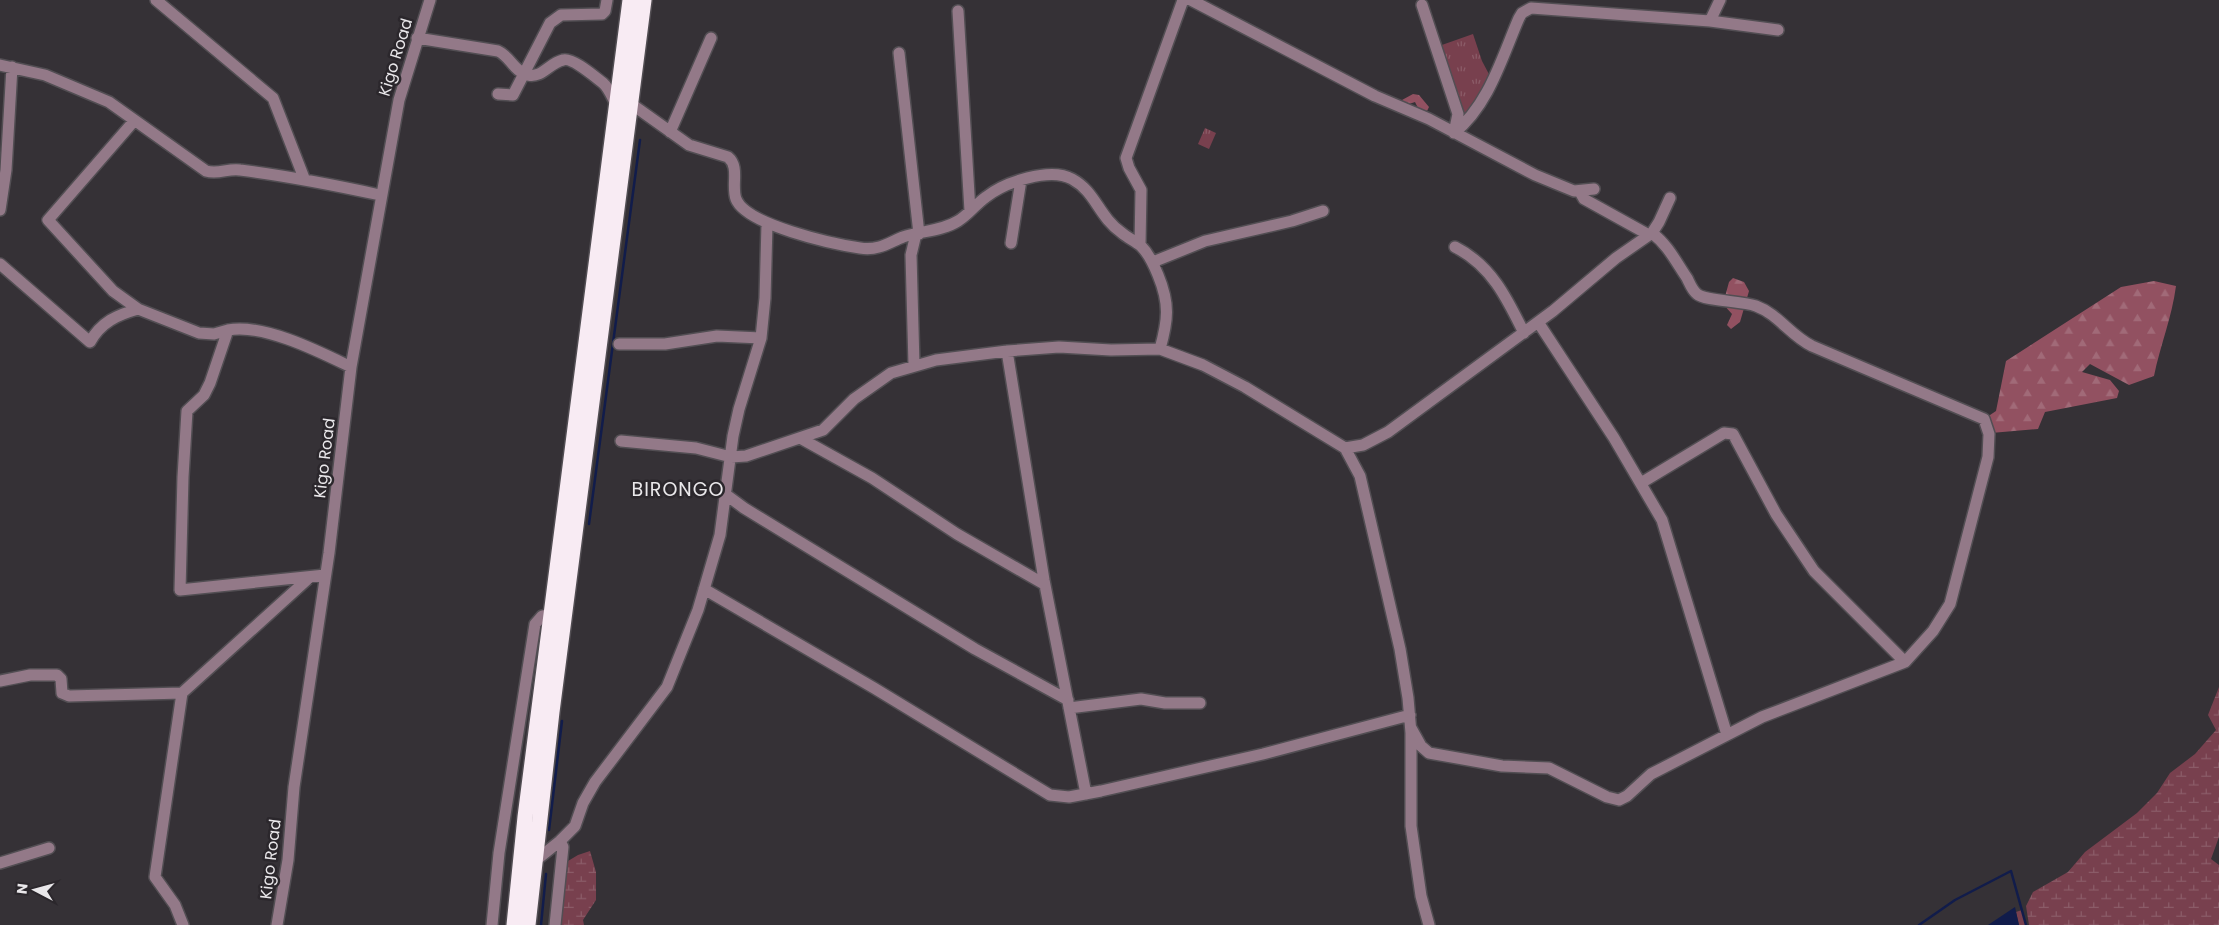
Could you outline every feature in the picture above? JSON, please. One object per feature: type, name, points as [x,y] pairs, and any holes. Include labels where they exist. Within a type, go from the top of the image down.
[{"type":"highway","points":[[528,925],[627,124],[623,105],[622,66],[630,0]]},
{"type":"highway","points":[[514,925],[525,817],[551,614],[623,105],[644,0]]},
{"type":"street","points":[[156,0],[273,98],[304,178]]},
{"type":"street","name":"Kigo Road","points":[[277,925],[288,860],[296,778],[326,575],[351,367],[398,100],[416,38],[430,0]]},
{"type":"street","points":[[498,94],[513,95],[550,23],[560,15],[602,14],[605,12],[607,0]]},
{"type":"street","points":[[1140,245],[1141,190],[1128,168],[1126,158],[1183,0]]},
{"type":"street","points":[[1191,0],[1375,96],[1454,133],[1535,175],[1568,190],[1580,192],[1594,189]]},
{"type":"street","points":[[1710,21],[1720,0]]},
{"type":"street","points":[[1422,5],[1458,114],[1454,133]]},
{"type":"street","points":[[1454,133],[1464,124],[1477,107],[1497,71],[1518,18],[1530,8],[1710,21],[1778,30]]},
{"type":"street","points":[[958,11],[970,211]]},
{"type":"street","points":[[416,38],[498,51],[523,74],[537,75],[558,62],[567,60],[575,62],[603,83],[623,105],[648,117],[695,148],[728,157],[733,161],[735,167],[734,189],[736,200],[741,208],[767,224],[860,248],[880,247],[953,224],[997,189],[1021,180],[1055,174],[1073,179],[1088,189],[1099,210],[1110,224],[1140,245],[1153,262],[1166,296],[1168,314],[1160,349]]},
{"type":"street","points":[[670,132],[711,38]]},
{"type":"street","points":[[900,53],[917,234],[912,255],[914,365]]},
{"type":"street","points":[[0,66],[45,74],[109,102],[206,171],[213,173],[234,169],[304,178],[380,195]]},
{"type":"street","points":[[603,83],[622,66]]},
{"type":"street","points":[[0,210],[6,170],[12,67]]},
{"type":"street","points":[[627,124],[648,117]]},
{"type":"street","points":[[134,121],[48,220],[113,291],[138,309],[198,333],[214,334],[241,329],[274,336],[321,353],[351,367]]},
{"type":"street","points":[[1011,243],[1021,180]]},
{"type":"street","points":[[1411,728],[1421,746],[1429,753],[1502,766],[1549,768],[1607,797],[1619,800],[1627,796],[1651,774],[1762,717],[1905,662],[1933,631],[1950,604],[1988,456],[1989,434],[1984,419],[1812,346],[1796,337],[1770,313],[1756,306],[1726,300],[1709,300],[1698,296],[1668,249],[1650,234],[1584,199],[1580,192]]},
{"type":"street","points":[[1345,448],[1363,445],[1388,432],[1524,333],[1616,258],[1650,234],[1659,222],[1670,198]]},
{"type":"street","points":[[1153,262],[1205,241],[1323,212]]},
{"type":"street","points":[[536,861],[575,826],[583,804],[595,782],[667,688],[704,589],[720,535],[739,409],[761,338],[765,298],[767,224]]},
{"type":"street","points":[[1455,247],[1480,263],[1501,288],[1524,333]]},
{"type":"street","points":[[0,264],[90,342],[96,331],[108,320],[138,309]]},
{"type":"street","points":[[1538,322],[1614,438],[1662,520],[1727,735]]},
{"type":"street","points":[[228,330],[210,383],[204,395],[188,411],[182,477],[180,590],[326,575]]},
{"type":"street","points":[[619,344],[665,344],[711,337],[761,338]]},
{"type":"street","points":[[621,441],[696,448],[731,456],[746,456],[823,430],[854,399],[891,372],[914,365],[966,355],[1006,351],[1059,347],[1111,350],[1160,349],[1204,365],[1245,387],[1345,448],[1360,476],[1400,649],[1410,715],[1411,826],[1421,896],[1428,925]]},
{"type":"street","points":[[1006,351],[1044,584],[1086,794]]},
{"type":"street","points":[[1640,483],[1724,433],[1733,434],[1776,514],[1814,571],[1905,662]]},
{"type":"street","points":[[800,438],[872,478],[957,534],[1044,584]]},
{"type":"street","points":[[725,494],[744,508],[1068,704],[1141,698],[1165,703],[1200,703]]},
{"type":"street","points":[[183,925],[175,905],[155,877],[182,693],[310,577]]},
{"type":"street","points":[[704,589],[874,688],[1050,795],[1069,797],[1086,794],[1263,754],[1410,715]]},
{"type":"street","points":[[492,925],[499,853],[535,624],[542,616],[551,614]]},
{"type":"street","points":[[0,681],[30,675],[57,675],[61,679],[62,693],[69,696],[182,693]]},
{"type":"street","points":[[539,828],[548,838],[560,841],[563,847],[555,925]]},
{"type":"street","points":[[0,864],[49,848]]},
{"type":"green space","points":[[1473,34],[1482,61],[1491,78],[1463,123],[1439,46]]},
{"type":"green space","points":[[1413,94],[1419,95],[1429,107],[1427,111],[1418,108],[1415,102],[1403,104],[1402,100]]},
{"type":"green space","points":[[1205,128],[1216,133],[1209,149],[1198,144]]},
{"type":"green space","points":[[1733,278],[1744,282],[1749,291],[1740,322],[1731,329],[1727,325],[1732,314],[1723,304],[1729,282]]},
{"type":"green space","points":[[2154,281],[2176,286],[2172,309],[2154,376],[2129,385],[2090,364],[2082,372],[2110,380],[2119,391],[2117,398],[2045,412],[2038,429],[1991,433],[1987,417],[1996,411],[2006,361],[2121,287]]},
{"type":"green space","points":[[2219,687],[2219,837],[2211,859],[2219,865],[2219,925],[2029,925],[2026,906],[2033,892],[2068,872],[2085,852],[2137,813],[2157,793],[2170,773],[2195,754],[2216,730],[2208,715]]},
{"type":"green space","points":[[590,851],[596,872],[596,900],[583,920],[584,925],[556,925],[563,864],[578,855]]},
{"type":"green space","points":[[2022,910],[2026,925],[2019,925],[2016,912]]},
{"type":"water","points":[[2015,907],[2019,925],[1988,925]]},
{"type":"waterway","points":[[589,524],[640,140]]},
{"type":"waterway","points":[[549,830],[562,721]]},
{"type":"waterway","points":[[1919,925],[1955,900],[2011,871],[2026,925]]},
{"type":"waterway","points":[[541,925],[546,874]]},
{"type":"district","name":"BIRONGO","points":[[678,489]]}]
